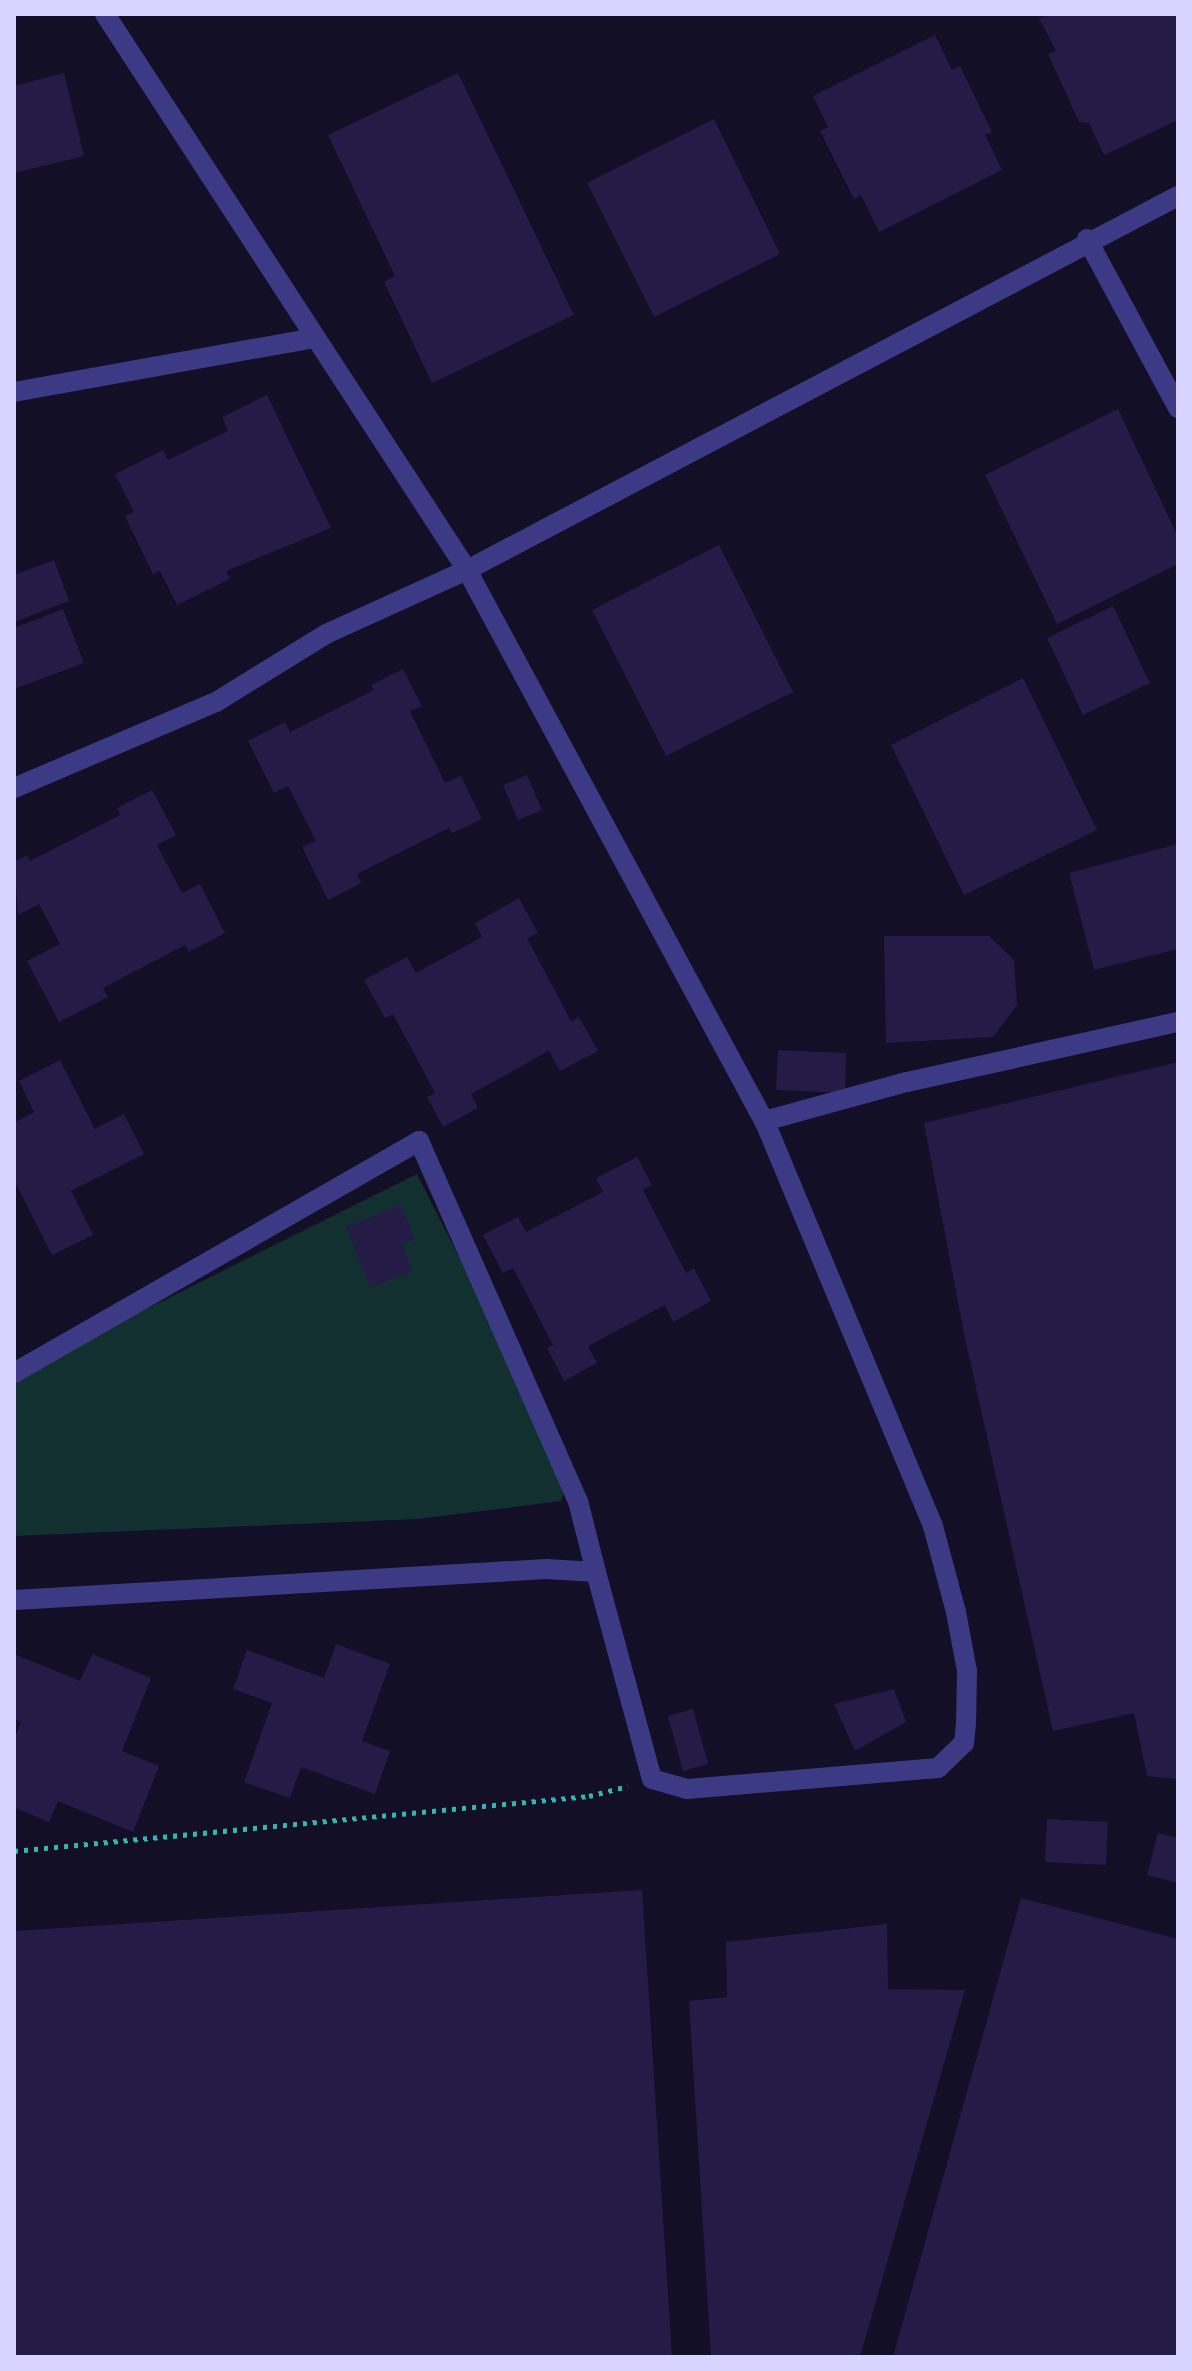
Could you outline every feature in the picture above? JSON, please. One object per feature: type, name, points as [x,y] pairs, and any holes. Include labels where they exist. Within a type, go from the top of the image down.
[{"type":"street","points":[[14,1373],[419,1141],[578,1501],[652,1779],[687,1789],[883,1775],[938,1768],[964,1743],[967,1671],[933,1526],[764,1121],[467,570],[105,14]]},
{"type":"street","points":[[14,788],[216,702],[326,634],[467,570],[1087,239],[1178,196]]},
{"type":"street","points":[[1087,239],[1178,408]]},
{"type":"street","points":[[14,392],[315,338]]},
{"type":"street","points":[[764,1121],[907,1082],[1178,1022]]},
{"type":"street","points":[[14,1600],[546,1569],[596,1572]]},
{"type":"path","points":[[14,1851],[589,1796],[652,1779]]},
{"type":"green space","points":[[417,1174],[570,1476],[561,1501],[417,1519],[14,1536],[14,1375]]},
{"type":"building","points":[[1052,14],[1178,14],[1178,120],[1104,155],[1089,123],[1079,122],[1048,54],[1056,51],[1039,18]]},
{"type":"building","points":[[935,35],[952,70],[960,66],[992,132],[985,135],[1002,170],[879,232],[861,195],[854,199],[820,131],[828,127],[813,96]]},
{"type":"building","points":[[64,73],[84,156],[14,173],[14,86]]},
{"type":"building","points":[[458,73],[574,315],[432,383],[384,282],[395,276],[328,135]]},
{"type":"building","points":[[714,119],[780,254],[654,317],[587,183]]},
{"type":"building","points":[[267,395],[331,528],[226,571],[230,579],[177,605],[160,571],[153,574],[125,516],[134,512],[115,474],[163,450],[168,460],[228,431],[222,417]]},
{"type":"building","points":[[1118,409],[1178,537],[1178,564],[1057,624],[985,475]]},
{"type":"building","points":[[719,545],[793,692],[666,756],[592,610]]},
{"type":"building","points":[[54,560],[69,601],[14,622],[14,575]]},
{"type":"building","points":[[1113,606],[1150,683],[1083,715],[1047,638]]},
{"type":"building","points":[[63,609],[84,663],[14,689],[14,628]]},
{"type":"building","points":[[403,669],[422,706],[410,711],[445,783],[461,776],[482,819],[452,833],[449,828],[357,874],[361,883],[328,900],[302,847],[316,841],[288,786],[274,793],[248,741],[285,722],[290,732],[374,690],[371,685]]},
{"type":"building","points":[[1023,678],[1097,830],[964,895],[891,745]]},
{"type":"building","points":[[527,775],[542,810],[518,820],[503,785]]},
{"type":"building","points":[[152,790],[176,835],[157,845],[182,893],[200,884],[225,933],[189,952],[185,945],[103,988],[108,997],[59,1022],[27,961],[60,944],[39,904],[18,915],[14,862],[27,855],[30,861],[120,815],[117,808]]},
{"type":"building","points":[[1178,844],[1178,949],[1094,970],[1069,873]]},
{"type":"building","points":[[519,898],[538,933],[527,938],[571,1021],[579,1017],[598,1051],[560,1071],[549,1051],[471,1094],[478,1108],[443,1127],[427,1097],[435,1093],[393,1014],[385,1018],[364,980],[407,957],[416,973],[482,937],[475,923]]},
{"type":"building","points":[[884,936],[989,936],[1014,960],[1017,1005],[993,1037],[886,1043]]},
{"type":"building","points":[[778,1050],[846,1053],[845,1093],[776,1090]]},
{"type":"building","points":[[60,1060],[95,1129],[124,1114],[144,1154],[71,1191],[93,1235],[52,1255],[14,1180],[14,1123],[34,1112],[19,1081]]},
{"type":"building","points":[[1178,1062],[1178,1779],[1147,1776],[1134,1713],[1053,1731],[964,1334],[924,1123]]},
{"type":"building","points":[[637,1157],[652,1185],[643,1190],[686,1273],[694,1268],[711,1301],[673,1322],[665,1305],[588,1346],[597,1363],[564,1381],[547,1348],[553,1345],[513,1268],[503,1273],[483,1235],[518,1217],[526,1232],[603,1192],[596,1178]]},
{"type":"building","points":[[401,1205],[415,1239],[402,1244],[413,1271],[370,1288],[346,1227]]},
{"type":"building","points":[[336,1644],[390,1664],[362,1741],[390,1751],[375,1794],[301,1767],[290,1798],[244,1782],[272,1703],[233,1689],[247,1650],[324,1678]]},
{"type":"building","points":[[14,1654],[80,1681],[92,1654],[151,1678],[122,1751],[159,1766],[133,1832],[58,1801],[49,1822],[14,1807],[14,1740],[21,1722],[14,1719]]},
{"type":"building","points":[[894,1689],[906,1722],[855,1751],[834,1704]]},
{"type":"building","points":[[693,1709],[708,1764],[683,1771],[668,1716]]},
{"type":"building","points":[[1047,1819],[1108,1822],[1106,1865],[1045,1862]]},
{"type":"building","points":[[1158,1833],[1178,1838],[1178,1883],[1147,1875]]},
{"type":"building","points":[[642,1890],[672,2357],[14,2357],[14,1931]]},
{"type":"building","points":[[1021,1898],[1178,1939],[1178,2357],[893,2357]]},
{"type":"building","points":[[887,1924],[888,1989],[965,1990],[860,2357],[711,2357],[689,2001],[727,1997],[726,1942]]}]
